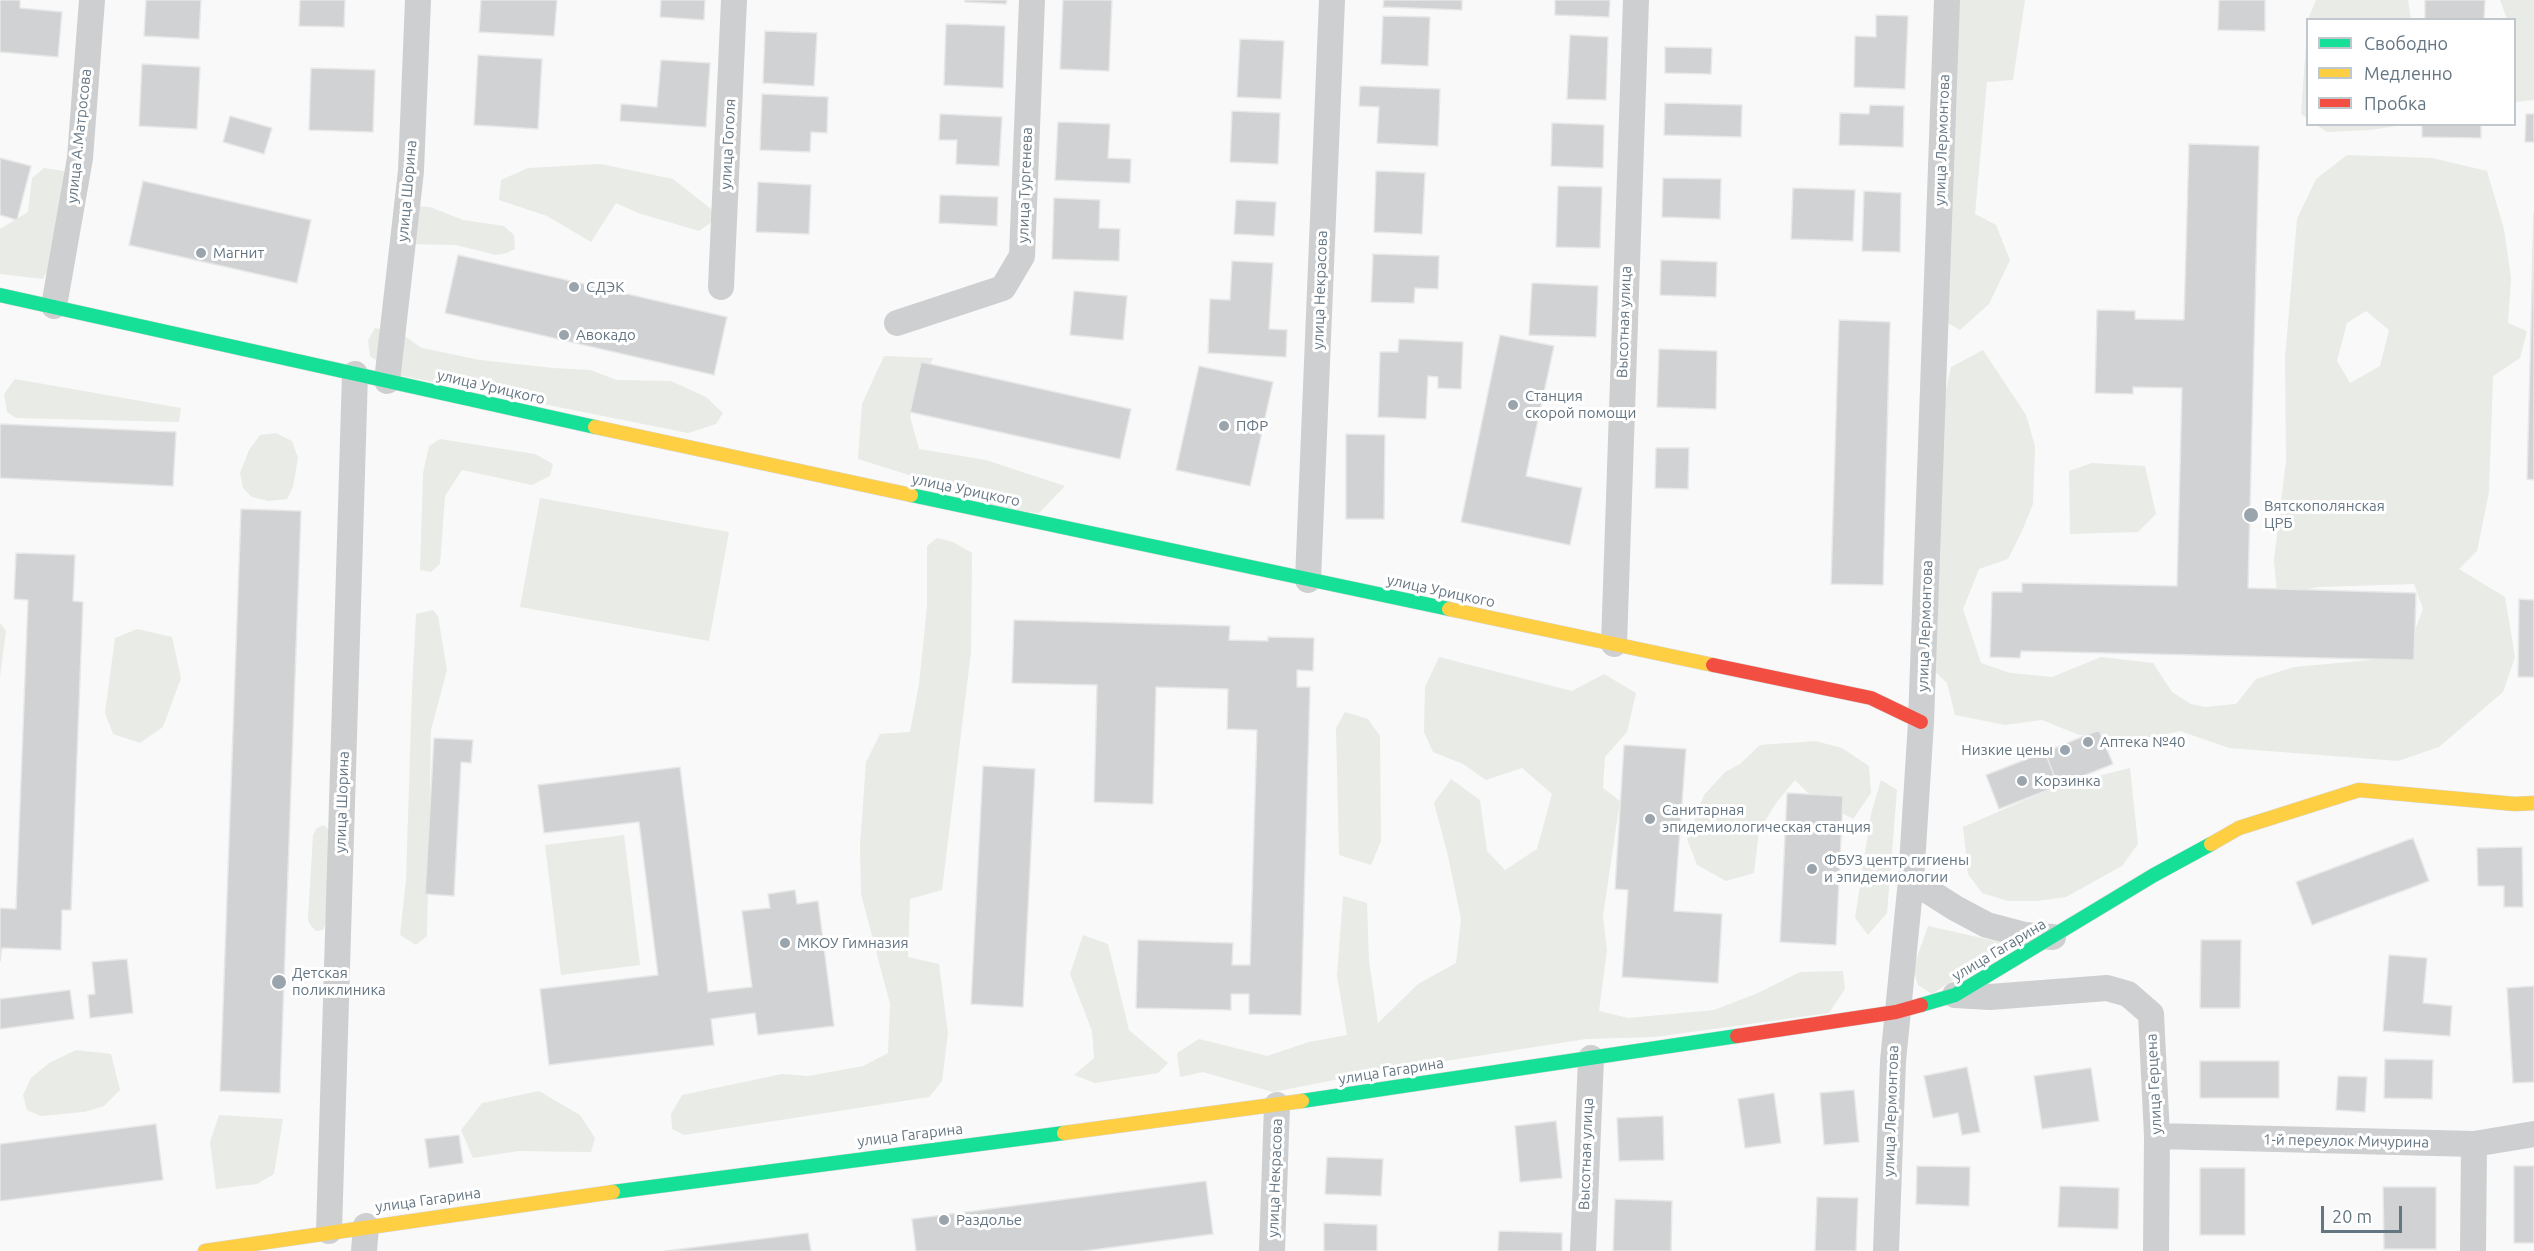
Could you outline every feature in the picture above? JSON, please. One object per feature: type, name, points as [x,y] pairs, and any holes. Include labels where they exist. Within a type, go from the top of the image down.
[{"type":"street","name":"улица А.Матросова","points":[[54,306],[80,158],[92,0]]},
{"type":"street","name":"улица Шорина","points":[[387,381],[411,171],[418,0]]},
{"type":"street","name":"улица Гоголя","points":[[722,287],[734,0]]},
{"type":"street","name":"улица Тургенева","points":[[897,323],[1003,288],[1022,256],[1032,0]]},
{"type":"street","name":"улица Некрасова","points":[[1308,580],[1332,0]]},
{"type":"street","name":"Высотная улица","points":[[1614,644],[1636,0]]},
{"type":"street","name":"улица Лермонтова","points":[[1886,1251],[1896,1012],[1911,880],[1922,722],[1947,0]]},
{"type":"street","name":"улица Урицкого","points":[[0,295],[737,458],[1871,698],[1922,722]]},
{"type":"street","name":"улица Шорина","points":[[329,1231],[355,374]]},
{"type":"street","name":"улица Гагарина","points":[[205,1251],[329,1231],[822,1163],[1277,1105],[1896,1012],[1955,995],[2154,875],[2240,828],[2359,790],[2515,804],[2534,803]]},
{"type":"street","points":[[1911,880],[1955,908],[1988,925],[2025,935],[2053,937]]},
{"type":"street","name":"улица Герцена","points":[[1955,995],[1990,997],[2106,988],[2128,994],[2151,1014],[2157,1136],[2156,1251]]},
{"type":"street","name":"Высотная улица","points":[[1582,1251],[1591,1058]]},
{"type":"street","name":"улица Некрасова","points":[[1272,1251],[1277,1105]]},
{"type":"street","name":"1-й переулок Мичурина","points":[[2157,1136],[2474,1144],[2534,1134]]},
{"type":"street","points":[[2473,1251],[2474,1144]]},
{"type":"street","points":[[364,1251],[366,1226]]},
{"type":"shaded area","points":[[1956,0],[2025,0],[2013,80],[1987,82],[1975,214],[1996,225],[2010,260],[1989,304],[1960,330],[1944,321]]},
{"type":"shaded area","points":[[2316,0],[2408,0],[2411,18],[2308,18]]},
{"type":"shaded area","points":[[2500,0],[2534,0],[2534,100],[2516,102],[2516,18],[2507,18]]},
{"type":"shaded area","points":[[2306,44],[2306,117],[2301,114]]},
{"type":"shaded area","points":[[2318,126],[2396,126],[2370,130],[2327,132]]},
{"type":"shaded area","points":[[2347,155],[2432,158],[2487,171],[2504,229],[2511,278],[2508,323],[2527,331],[2520,358],[2493,376],[2489,492],[2477,551],[2459,569],[2505,597],[2515,657],[2503,692],[2439,747],[2398,761],[2229,748],[2180,731],[2148,738],[2079,735],[2042,720],[2005,725],[1955,715],[1947,683],[1929,666],[1941,413],[1951,367],[1983,350],[2026,415],[2035,446],[2033,504],[2022,531],[2008,559],[1979,569],[1963,609],[1981,663],[2010,673],[2052,677],[2101,657],[2153,663],[2172,692],[2191,704],[2205,707],[2236,704],[2256,679],[2294,667],[2405,657],[2423,609],[2414,584],[2319,587],[2277,594],[2274,560],[2286,461],[2285,358],[2297,219],[2316,179]],"holes":[[[2366,311],[2389,330],[2380,366],[2350,383],[2337,361],[2347,323]]]},
{"type":"shaded area","points":[[601,164],[673,179],[720,216],[699,231],[638,213],[616,203],[591,242],[547,216],[499,200],[501,180],[528,168]]},
{"type":"shaded area","points":[[44,168],[64,171],[64,188],[51,264],[43,279],[0,274],[0,229],[28,212],[32,178]]},
{"type":"shaded area","points":[[414,206],[430,207],[463,220],[504,226],[514,235],[515,249],[496,255],[456,245],[407,244],[396,241],[391,231],[393,222]]},
{"type":"shaded area","points":[[375,328],[400,333],[422,348],[480,360],[590,370],[617,380],[671,381],[706,397],[723,413],[716,424],[688,433],[398,375],[370,356],[368,340]]},
{"type":"shaded area","points":[[884,356],[933,358],[910,416],[919,449],[986,460],[1065,486],[1039,513],[1004,510],[928,481],[858,459],[862,404]]},
{"type":"shaded area","points":[[15,379],[181,408],[179,422],[16,418],[7,412],[4,394]]},
{"type":"shaded area","points":[[276,433],[292,441],[298,458],[293,487],[287,499],[268,501],[252,497],[243,488],[240,473],[249,450],[260,435]]},
{"type":"shaded area","points":[[440,439],[535,454],[553,464],[550,476],[532,485],[462,470],[445,496],[440,564],[431,572],[420,570],[423,473],[429,446]]},
{"type":"shaded area","points":[[2092,463],[2145,466],[2156,514],[2138,532],[2070,534],[2069,471]]},
{"type":"shaded area","points":[[540,498],[729,532],[709,641],[520,607]]},
{"type":"shaded area","points":[[937,538],[953,542],[972,553],[971,652],[942,890],[910,899],[908,957],[939,964],[948,1033],[942,1081],[929,1097],[684,1135],[672,1129],[671,1114],[682,1095],[782,1074],[808,1076],[863,1066],[888,1053],[890,1004],[861,894],[860,845],[866,762],[880,734],[910,732],[919,684],[927,605],[927,546]]},
{"type":"shaded area","points":[[433,610],[438,616],[447,670],[431,730],[427,936],[416,945],[400,935],[406,880],[412,691],[416,614]]},
{"type":"shaded area","points":[[0,623],[6,631],[0,677]]},
{"type":"shaded area","points":[[137,629],[172,637],[181,678],[163,727],[140,743],[113,734],[105,713],[115,638]]},
{"type":"shaded area","points":[[1439,657],[1572,691],[1604,674],[1636,693],[1627,732],[1605,757],[1603,788],[1620,801],[1603,916],[1607,950],[1599,1011],[1628,1018],[1714,1010],[1758,993],[1800,972],[1843,971],[1845,989],[1829,1013],[1655,1037],[1586,1039],[1375,1072],[1273,1092],[1203,1072],[1180,1077],[1177,1053],[1199,1039],[1267,1056],[1309,1042],[1347,1035],[1337,976],[1343,896],[1367,903],[1369,961],[1378,1023],[1418,984],[1456,963],[1461,919],[1434,803],[1451,779],[1480,800],[1487,851],[1505,870],[1537,849],[1552,794],[1522,768],[1486,780],[1463,764],[1433,752],[1424,732],[1425,687]]},
{"type":"shaded area","points":[[1345,712],[1368,719],[1380,736],[1381,841],[1371,865],[1339,855],[1336,728]]},
{"type":"shaded area","points":[[1815,741],[1842,748],[1869,766],[1871,793],[1853,819],[1812,797],[1795,780],[1776,803],[1759,831],[1754,873],[1726,881],[1697,865],[1687,839],[1704,795],[1725,772],[1740,764],[1760,745]]},
{"type":"shaded area","points":[[2130,768],[2138,844],[2122,866],[2066,897],[2037,901],[2008,901],[1982,893],[1968,874],[1963,827],[2058,786]]},
{"type":"shaded area","points":[[1881,780],[1897,790],[1887,913],[1868,935],[1855,918],[1871,814]]},
{"type":"shaded area","points":[[323,825],[329,829],[328,917],[323,930],[316,931],[308,920],[313,835],[316,829]]},
{"type":"shaded area","points":[[624,835],[640,965],[561,975],[545,845]]},
{"type":"shaded area","points":[[1928,926],[2008,944],[1932,994],[1918,985],[1914,972]]},
{"type":"shaded area","points":[[1083,935],[1108,944],[1129,1030],[1168,1063],[1158,1073],[1095,1083],[1074,1075],[1094,1058],[1092,1031],[1070,974]]},
{"type":"shaded area","points":[[76,1050],[111,1054],[120,1090],[104,1106],[84,1112],[41,1116],[27,1110],[23,1095],[31,1078],[49,1063]]},
{"type":"shaded area","points":[[539,1091],[580,1115],[595,1138],[591,1152],[519,1151],[473,1158],[461,1130],[482,1103]]},
{"type":"shaded area","points":[[219,1115],[283,1119],[274,1174],[257,1184],[216,1189],[210,1142]]},
{"type":"building","points":[[0,0],[20,0],[20,8],[62,12],[58,57],[0,52]]},
{"type":"building","points":[[146,0],[201,0],[199,39],[144,36]]},
{"type":"building","points":[[300,0],[345,0],[344,27],[299,26]]},
{"type":"building","points":[[481,0],[557,0],[554,36],[479,32]]},
{"type":"building","points":[[661,0],[705,0],[704,20],[660,17]]},
{"type":"building","points":[[965,0],[1007,0],[1006,4],[965,2]]},
{"type":"building","points":[[1063,0],[1112,0],[1109,71],[1060,69]]},
{"type":"building","points":[[1384,0],[1462,0],[1462,10],[1383,7]]},
{"type":"building","points":[[1555,0],[1610,0],[1609,17],[1555,15]]},
{"type":"building","points":[[2219,0],[2265,0],[2265,31],[2218,30]]},
{"type":"building","points":[[2425,0],[2485,0],[2484,18],[2425,18]]},
{"type":"building","points":[[1876,15],[1908,16],[1905,89],[1854,87],[1855,36],[1876,37]]},
{"type":"building","points":[[1383,16],[1430,17],[1428,66],[1381,64]]},
{"type":"building","points":[[946,24],[1005,26],[1003,88],[944,85]]},
{"type":"building","points":[[765,31],[817,33],[814,86],[763,83]]},
{"type":"building","points":[[1570,35],[1608,37],[1606,100],[1567,99]]},
{"type":"building","points":[[1240,39],[1284,41],[1281,99],[1237,97]]},
{"type":"building","points":[[1665,47],[1712,48],[1711,74],[1665,73]]},
{"type":"building","points":[[478,55],[542,59],[538,129],[474,125]]},
{"type":"building","points":[[661,60],[710,63],[706,127],[620,121],[621,104],[657,107]]},
{"type":"building","points":[[142,64],[200,67],[197,129],[139,126]]},
{"type":"building","points":[[311,68],[375,70],[373,132],[309,130]]},
{"type":"building","points":[[1360,86],[1440,89],[1438,146],[1377,143],[1379,107],[1359,106]]},
{"type":"building","points":[[762,94],[828,97],[827,133],[811,132],[810,152],[760,150]]},
{"type":"building","points":[[1665,103],[1742,105],[1741,137],[1664,135]]},
{"type":"building","points":[[1870,105],[1904,106],[1903,147],[1839,145],[1840,113],[1869,114]]},
{"type":"building","points":[[1232,111],[1280,113],[1278,164],[1230,162]]},
{"type":"building","points":[[940,114],[1002,117],[999,166],[956,164],[957,140],[939,140]]},
{"type":"building","points":[[2526,114],[2534,114],[2534,142],[2525,142]]},
{"type":"building","points":[[230,116],[272,128],[264,154],[223,142]]},
{"type":"building","points":[[1058,122],[1110,124],[1108,158],[1131,159],[1130,183],[1055,180]]},
{"type":"building","points":[[1552,123],[1604,125],[1603,168],[1551,166]]},
{"type":"building","points":[[2422,126],[2481,126],[2481,138],[2422,137]]},
{"type":"building","points":[[2189,144],[2259,146],[2248,588],[2416,593],[2414,660],[2021,651],[2020,658],[1990,657],[1992,592],[2022,592],[2022,583],[2177,586],[2182,388],[2133,387],[2133,394],[2095,393],[2097,310],[2135,311],[2135,319],[2184,320]]},
{"type":"building","points":[[0,158],[31,166],[17,220],[0,215]]},
{"type":"building","points":[[1376,171],[1425,173],[1422,234],[1374,232]]},
{"type":"building","points":[[1663,178],[1721,179],[1720,219],[1662,217]]},
{"type":"building","points":[[143,181],[311,220],[297,283],[129,245]]},
{"type":"building","points":[[758,182],[811,185],[809,234],[756,232]]},
{"type":"building","points":[[1558,186],[1602,187],[1600,248],[1556,247]]},
{"type":"building","points":[[1793,188],[1855,190],[1853,241],[1791,239]]},
{"type":"building","points":[[1864,191],[1901,193],[1900,252],[1862,251]]},
{"type":"building","points":[[940,195],[998,197],[997,226],[939,223]]},
{"type":"building","points":[[1054,198],[1100,200],[1099,228],[1120,229],[1119,261],[1052,259]]},
{"type":"building","points":[[1236,200],[1276,202],[1274,236],[1234,234]]},
{"type":"building","points":[[2534,213],[2534,480],[2527,479]]},
{"type":"building","points":[[1373,254],[1439,256],[1438,289],[1415,288],[1414,303],[1371,302]]},
{"type":"building","points":[[458,255],[727,317],[714,375],[445,313]]},
{"type":"building","points":[[1661,260],[1717,262],[1716,297],[1660,295]]},
{"type":"building","points":[[1232,261],[1273,263],[1269,329],[1287,330],[1286,357],[1208,353],[1210,299],[1230,300]]},
{"type":"building","points":[[1532,283],[1598,286],[1596,337],[1529,335]]},
{"type":"building","points":[[1074,291],[1127,296],[1123,340],[1070,335]]},
{"type":"building","points":[[1839,320],[1890,322],[1883,585],[1831,584]]},
{"type":"building","name":"Станция скорой помощи","points":[[1500,335],[1554,346],[1526,476],[1582,488],[1570,545],[1461,522]]},
{"type":"building","points":[[1399,339],[1463,342],[1461,389],[1438,388],[1438,377],[1428,376],[1426,419],[1378,417],[1380,352],[1398,352]]},
{"type":"building","points":[[1659,349],[1717,351],[1716,409],[1657,407]]},
{"type":"building","points":[[921,362],[1131,409],[1120,459],[910,412]]},
{"type":"building","name":"ПФР","points":[[1199,366],[1273,382],[1250,486],[1176,470]]},
{"type":"building","points":[[0,424],[176,432],[173,486],[0,478]]},
{"type":"building","points":[[1346,434],[1385,435],[1384,519],[1346,519]]},
{"type":"building","points":[[1656,448],[1689,448],[1688,489],[1655,488]]},
{"type":"building","points":[[241,509],[301,511],[280,1093],[220,1091]]},
{"type":"building","points":[[16,553],[75,555],[73,601],[83,602],[71,910],[62,910],[61,950],[2,948],[0,961],[0,908],[16,909],[28,600],[14,599]]},
{"type":"building","points":[[2519,599],[2534,600],[2534,677],[2518,677]]},
{"type":"building","points":[[1014,620],[1230,626],[1229,640],[1268,641],[1268,637],[1314,638],[1313,671],[1297,670],[1297,687],[1310,687],[1301,1015],[1249,1014],[1249,994],[1231,994],[1231,1010],[1136,1008],[1138,940],[1233,943],[1232,965],[1250,965],[1257,730],[1227,729],[1228,689],[1156,687],[1153,804],[1094,802],[1097,685],[1012,683]]},
{"type":"building","points":[[2099,730],[2113,764],[2058,786],[2045,752]]},
{"type":"building","points":[[434,738],[473,740],[471,763],[461,762],[454,896],[425,894]]},
{"type":"building","name":"Санитарная эпидемиологическая станция","points":[[1624,745],[1686,749],[1674,911],[1722,914],[1718,983],[1622,977],[1628,890],[1615,889]]},
{"type":"building","name":"Корзинка","points":[[2045,752],[2058,786],[1999,809],[1986,775]]},
{"type":"building","points":[[983,766],[1035,769],[1023,1007],[971,1004]]},
{"type":"building","name":"МКОУ Гимназия","points":[[680,767],[708,992],[752,987],[742,911],[770,908],[768,894],[795,890],[797,904],[818,901],[834,1026],[758,1035],[755,1013],[711,1019],[714,1045],[549,1065],[540,989],[658,975],[639,822],[544,833],[538,785]]},
{"type":"building","name":"ФБУЗ центр гигиены и эпидемиологии","points":[[1787,793],[1843,796],[1836,945],[1780,942]]},
{"type":"building","points":[[2413,838],[2429,881],[2312,925],[2296,882]]},
{"type":"building","points":[[2522,847],[2523,907],[2504,907],[2504,886],[2478,886],[2477,848]]},
{"type":"building","points":[[2201,940],[2241,940],[2240,1008],[2200,1008]]},
{"type":"building","points":[[2389,955],[2427,958],[2423,1003],[2452,1006],[2450,1036],[2383,1031]]},
{"type":"building","points":[[127,959],[133,1013],[90,1018],[88,995],[95,994],[92,962]]},
{"type":"building","points":[[2534,986],[2534,1082],[2513,1083],[2507,988]]},
{"type":"building","points":[[70,990],[74,1019],[0,1029],[0,999]]},
{"type":"building","points":[[2385,1059],[2433,1060],[2432,1099],[2384,1098]]},
{"type":"building","points":[[2200,1061],[2279,1061],[2279,1098],[2200,1098]]},
{"type":"building","points":[[1967,1067],[1980,1132],[1962,1135],[1958,1113],[1933,1118],[1924,1076]]},
{"type":"building","points":[[2091,1068],[2099,1121],[2042,1129],[2034,1076]]},
{"type":"building","points":[[2338,1076],[2367,1077],[2365,1112],[2336,1110]]},
{"type":"building","points":[[1854,1090],[1859,1142],[1824,1145],[1820,1093]]},
{"type":"building","points":[[1774,1093],[1781,1143],[1745,1148],[1738,1099]]},
{"type":"building","points":[[1663,1116],[1664,1160],[1619,1161],[1617,1118]]},
{"type":"building","points":[[1556,1121],[1562,1178],[1520,1182],[1515,1126]]},
{"type":"building","points":[[156,1124],[163,1180],[0,1201],[0,1144]]},
{"type":"building","points":[[459,1135],[463,1163],[429,1168],[425,1139]]},
{"type":"building","points":[[1327,1157],[1383,1159],[1381,1196],[1325,1194]]},
{"type":"building","points":[[1917,1166],[1970,1167],[1969,1206],[1916,1204]]},
{"type":"building","points":[[2514,1166],[2534,1166],[2534,1243],[2514,1243]]},
{"type":"building","points":[[2200,1168],[2245,1168],[2245,1235],[2200,1235]]},
{"type":"building","points":[[1206,1181],[1213,1234],[1084,1251],[916,1251],[912,1219]]},
{"type":"building","points":[[2060,1186],[2119,1188],[2118,1229],[2058,1227]]},
{"type":"building","points":[[2383,1187],[2436,1187],[2436,1249],[2384,1249]]},
{"type":"building","points":[[1817,1197],[1858,1198],[1856,1251],[1815,1251]]},
{"type":"building","points":[[1615,1199],[1672,1201],[1671,1251],[1613,1251]]},
{"type":"building","points":[[1324,1223],[1377,1225],[1377,1251],[1324,1251]]},
{"type":"building","points":[[1499,1231],[1562,1233],[1562,1251],[1498,1251]]},
{"type":"building","points":[[808,1233],[811,1251],[665,1251]]},
{"type":"traffic: fast","points":[[0,295],[595,427]]},
{"type":"traffic: fast","points":[[911,495],[1449,609]]},
{"type":"traffic: fast","points":[[1921,1005],[1955,995],[2154,875],[2211,844]]},
{"type":"traffic: fast","points":[[1302,1101],[1737,1036]]},
{"type":"traffic: fast","points":[[613,1192],[1064,1133]]},
{"type":"traffic: slow","points":[[595,427],[911,495]]},
{"type":"traffic: slow","points":[[1449,609],[1713,665]]},
{"type":"traffic: slow","points":[[2211,844],[2239,828],[2359,790],[2515,804],[2534,803]]},
{"type":"traffic: slow","points":[[1064,1133],[1302,1101]]},
{"type":"traffic: slow","points":[[205,1251],[613,1192]]},
{"type":"traffic: jam","points":[[1713,665],[1871,698],[1921,722]]},
{"type":"traffic: jam","points":[[1737,1036],[1896,1012],[1921,1005]]},
{"type":"place","name":"Магнит","points":[[201,253]]},
{"type":"place","name":"СДЭК","points":[[574,287]]},
{"type":"place","name":"Авокадо","points":[[564,335]]},
{"type":"place","name":"Станция скорой помощи","points":[[1513,405]]},
{"type":"place","name":"ПФР","points":[[1224,426]]},
{"type":"place","name":"Вятскополянская ЦРБ","points":[[2251,515]]},
{"type":"place","name":"Аптека №40","points":[[2088,742]]},
{"type":"place","name":"Низкие цены","points":[[2065,750]]},
{"type":"place","name":"Корзинка","points":[[2022,781]]},
{"type":"place","name":"Санитарная эпидемиологическая станция","points":[[1650,819]]},
{"type":"place","name":"ФБУЗ центр гигиены и эпидемиологии","points":[[1812,869]]},
{"type":"place","name":"МКОУ Гимназия","points":[[785,943]]},
{"type":"place","name":"Детская поликлиника","points":[[279,982]]},
{"type":"place","name":"Раздолье","points":[[944,1220]]}]
